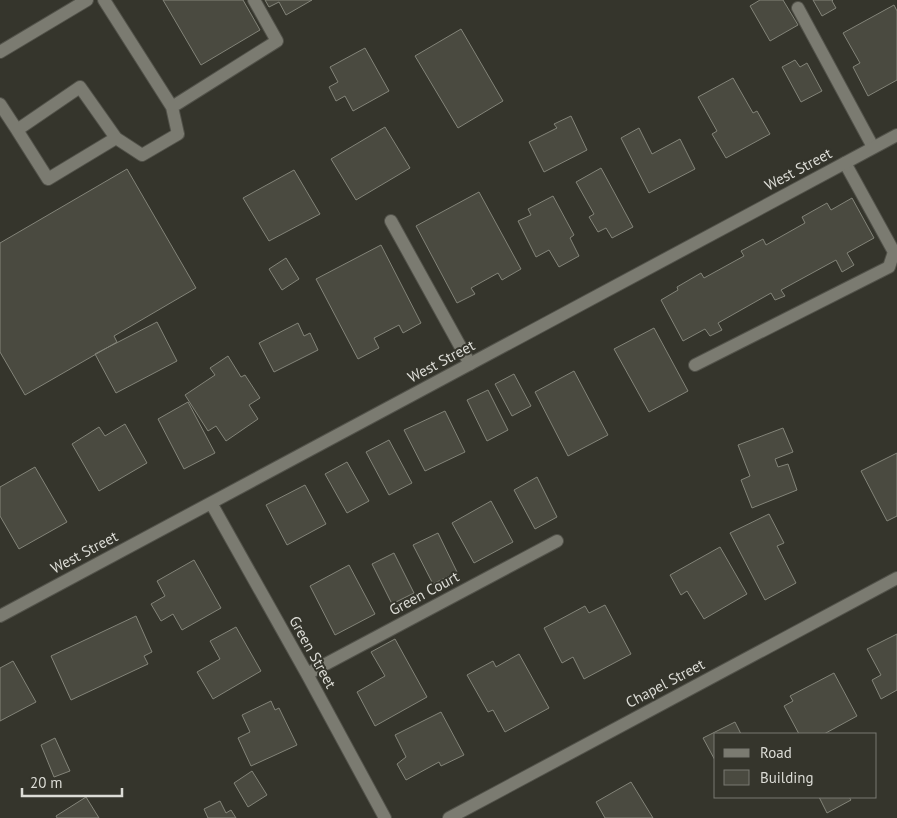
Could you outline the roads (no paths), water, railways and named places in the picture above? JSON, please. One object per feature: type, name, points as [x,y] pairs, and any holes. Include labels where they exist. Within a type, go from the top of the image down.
[{"type":"street","points":[[0,52],[86,0]]},
{"type":"street","points":[[16,130],[80,87],[116,138],[142,155],[178,134],[172,107],[104,0]]},
{"type":"street","points":[[172,107],[277,41],[254,0]]},
{"type":"street","points":[[798,8],[873,147]]},
{"type":"street","points":[[0,104],[48,179],[116,138]]},
{"type":"street","name":"West Street","points":[[0,616],[897,134]]},
{"type":"street","points":[[695,365],[889,267],[894,252],[845,163]]},
{"type":"street","points":[[390,221],[470,364]]},
{"type":"street","name":"Green Street","points":[[211,503],[385,818]]},
{"type":"street","name":"Green Court","points":[[307,674],[557,541]]},
{"type":"street","name":"Chapel Street","points":[[449,818],[897,578]]}]
